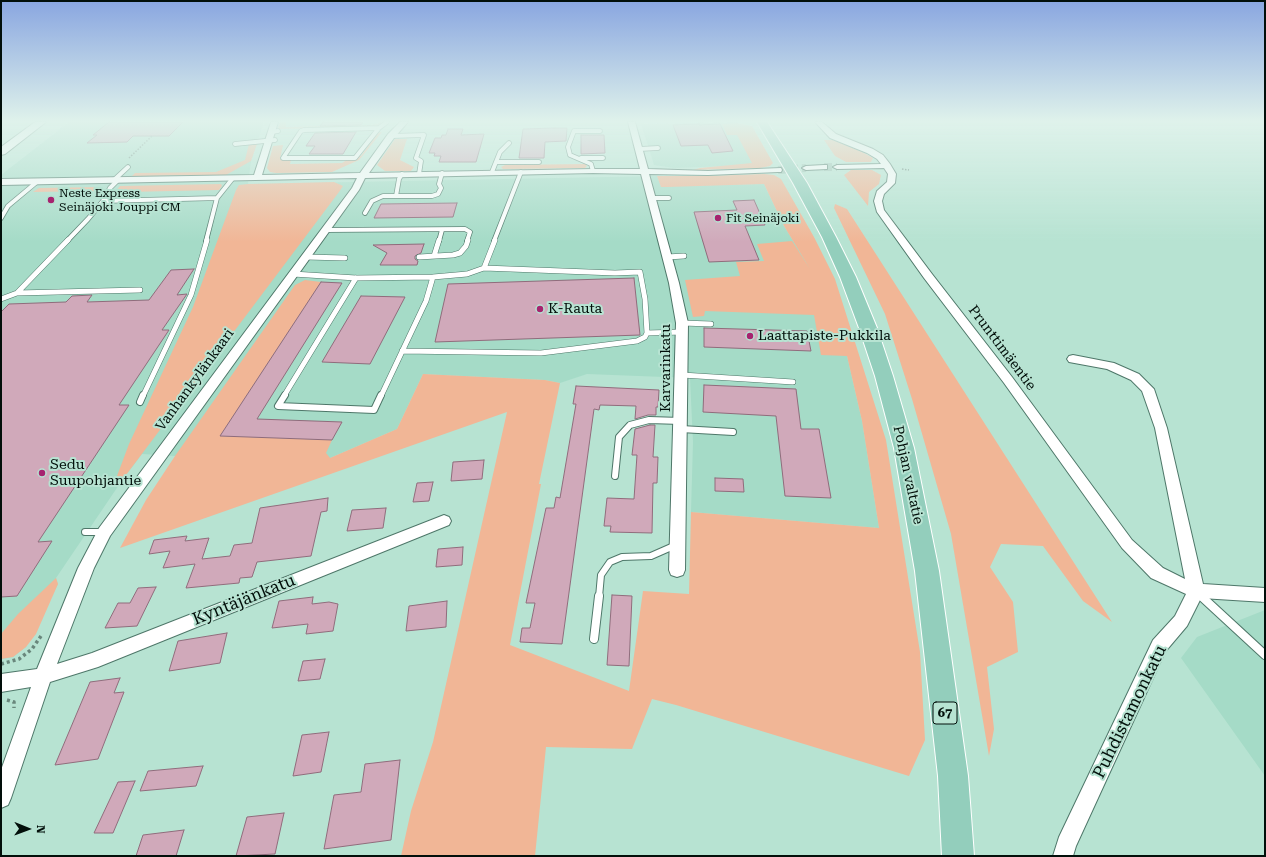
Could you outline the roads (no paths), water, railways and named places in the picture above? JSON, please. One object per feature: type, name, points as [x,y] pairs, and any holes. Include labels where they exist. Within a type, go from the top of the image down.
[{"type":"main road","name":"Pohjan valtatie","points":[[787,162],[829,237],[848,277],[868,328],[884,376],[904,448],[927,571],[953,776],[958,856]]},
{"type":"street","points":[[258,178],[264,162]]},
{"type":"street","name":"Vanhankylänkaari","points":[[1,798],[43,676],[86,568],[104,532],[326,230],[356,188],[362,176],[372,162]]},
{"type":"street","name":"Karvarinkatu","points":[[643,162],[667,257],[682,328],[677,570]]},
{"type":"street","points":[[883,162],[887,166]]},
{"type":"street","points":[[837,167],[887,166]]},
{"type":"street","name":"Prunttimäentie","points":[[887,166],[892,174],[891,183],[880,193],[878,201],[880,210],[928,276],[1008,380],[1127,544],[1157,572],[1196,591]]},
{"type":"street","points":[[806,168],[824,167]]},
{"type":"street","points":[[1,182],[362,176],[593,170],[708,174],[778,170]]},
{"type":"street","points":[[1073,359],[1110,366],[1135,377],[1148,389],[1161,428],[1196,591],[1265,595]]},
{"type":"street","name":"Kyntäjänkatu","points":[[1,683],[43,676],[92,661],[444,521]]},
{"type":"street","name":"Puhdistamonkatu","points":[[1063,856],[1066,844],[1159,646],[1181,621],[1196,591]]},
{"type":"lane","points":[[418,174],[421,162]]},
{"type":"lane","points":[[492,172],[496,162],[539,162]]},
{"type":"lane","points":[[586,162],[591,164],[593,170]]},
{"type":"lane","points":[[17,293],[88,219],[116,180],[128,167]]},
{"type":"lane","points":[[484,268],[521,172]]},
{"type":"lane","points":[[365,212],[374,199],[383,196],[432,196],[438,194],[441,188],[440,184],[442,173]]},
{"type":"lane","points":[[396,196],[402,174]]},
{"type":"lane","points":[[140,402],[191,295],[201,263],[217,198],[233,178]]},
{"type":"lane","points":[[1,216],[8,206],[38,181]]},
{"type":"lane","points":[[103,200],[217,198]]},
{"type":"lane","points":[[651,198],[669,198]]},
{"type":"lane","points":[[326,230],[465,229],[470,232],[466,246],[460,253],[453,255],[420,257]]},
{"type":"lane","points":[[434,256],[442,230]]},
{"type":"lane","points":[[667,257],[684,256]]},
{"type":"lane","points":[[306,257],[345,258]]},
{"type":"lane","points":[[293,274],[356,278],[433,277],[467,274],[484,268],[615,273],[640,272],[645,299],[647,333],[645,338],[637,341],[541,353],[402,351]]},
{"type":"lane","points":[[356,278],[278,406],[374,410],[426,301],[433,277]]},
{"type":"lane","points":[[1,299],[17,293],[140,290]]},
{"type":"lane","points":[[647,333],[711,324]]},
{"type":"lane","points":[[682,375],[793,382]]},
{"type":"lane","points":[[615,476],[619,437],[630,425],[649,420],[733,432]]},
{"type":"lane","points":[[85,532],[104,532]]},
{"type":"lane","points":[[594,639],[600,575],[610,562],[622,557],[651,556],[678,545]]},
{"type":"lane","points":[[1196,591],[1265,655]]},
{"type":"tunnel","points":[[824,167],[837,167]]},
{"type":"tunnel","points":[[778,170],[806,168]]},
{"type":"place","name":"Neste Express Seinäjoki Jouppi CM","points":[[51,200]]},
{"type":"place","name":"Fit Seinäjoki","points":[[718,218]]},
{"type":"place","name":"K-Rauta","points":[[540,309]]},
{"type":"place","name":"Laattapiste-Pukkila","points":[[750,336]]},
{"type":"place","name":"Sedu Suupohjantie","points":[[42,473]]}]
